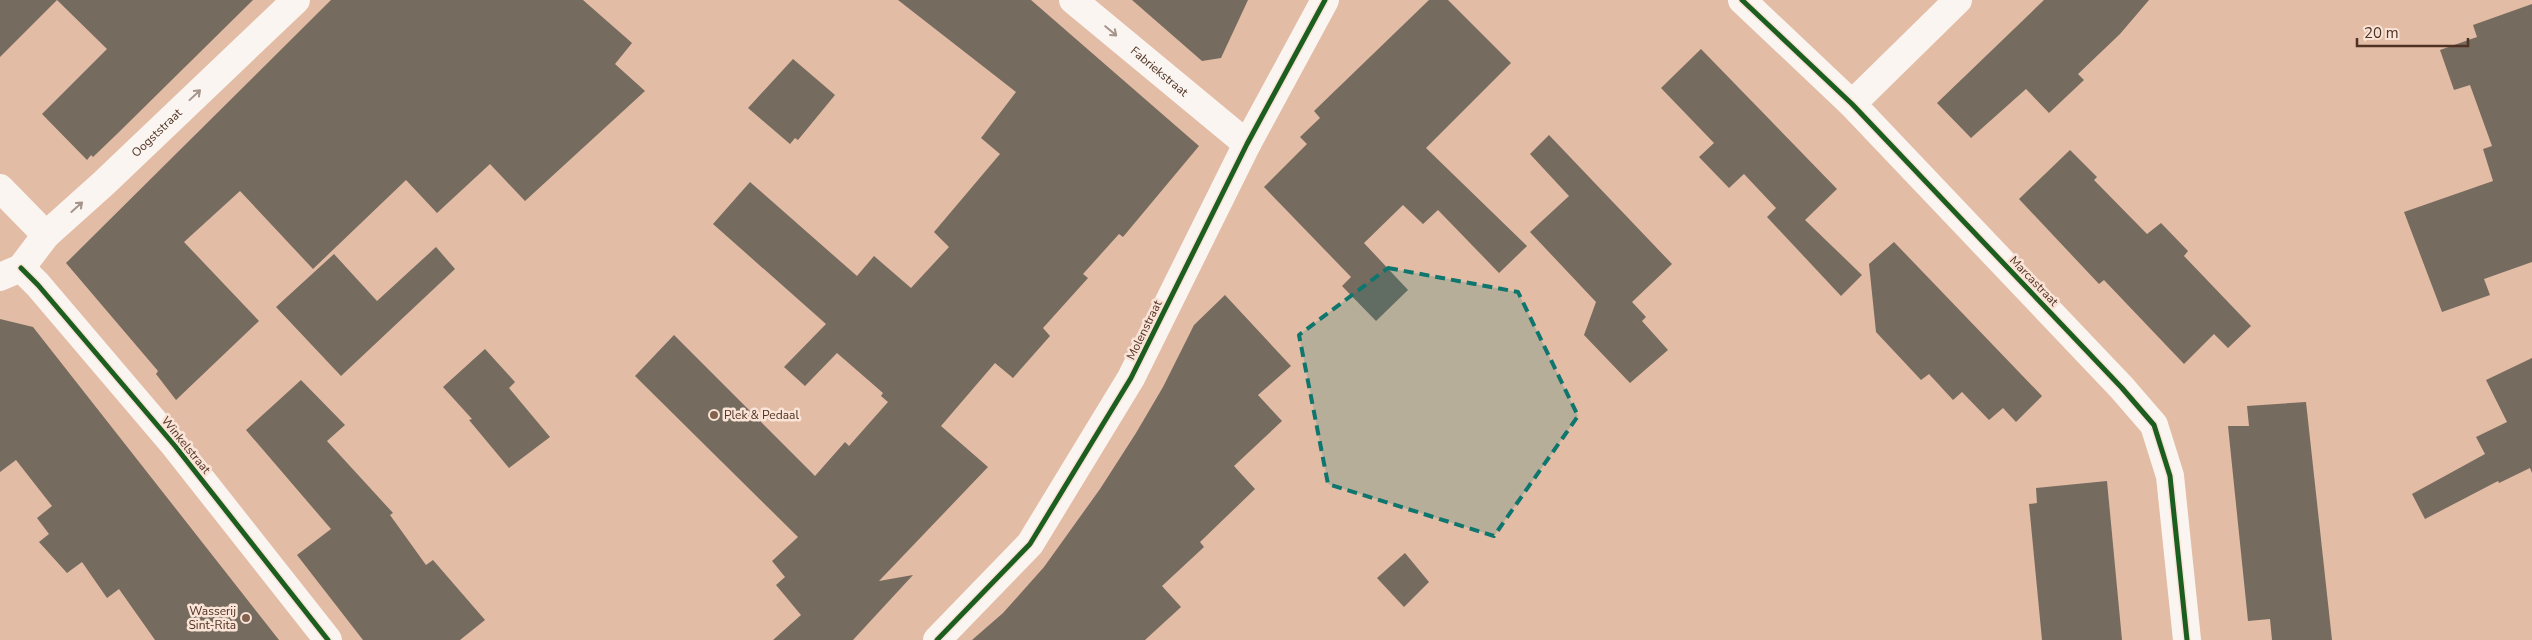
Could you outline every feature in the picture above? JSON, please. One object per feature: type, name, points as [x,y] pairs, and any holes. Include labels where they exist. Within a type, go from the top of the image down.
[{"type":"street","name":"Oogststraat","points":[[10,273],[46,235],[104,183],[296,0]]},
{"type":"street","name":"Fabriekstraat","points":[[1073,0],[1247,144]]},
{"type":"street","name":"Molenstraat","points":[[937,640],[1030,544],[1131,378],[1247,144],[1326,0]]},
{"type":"street","name":"Marcastraat","points":[[1742,0],[1852,104],[2122,388],[2154,425],[2170,476],[2187,640]]},
{"type":"street","points":[[1852,104],[1958,0]]},
{"type":"street","points":[[0,188],[46,235]]},
{"type":"street","name":"Winkelstraat","points":[[10,273],[43,291],[175,446],[328,640]]},
{"type":"highlighted area","points":[[1388,268],[1518,292],[1578,416],[1494,536],[1328,484],[1299,335]]},
{"type":"building","points":[[0,0],[57,0],[0,57]]},
{"type":"building","points":[[57,0],[253,0],[117,134],[93,157],[91,155],[87,160],[42,114],[107,49]]},
{"type":"building","points":[[331,0],[583,0],[632,43],[615,64],[645,91],[525,201],[490,164],[437,213],[406,180],[313,269],[240,191],[184,242],[259,321],[176,400],[156,374],[158,371],[66,263]]},
{"type":"building","points":[[898,0],[1031,0],[1199,146],[1123,237],[1119,234],[1083,274],[1088,278],[1043,328],[1050,336],[1013,378],[995,363],[941,426],[988,467],[879,581],[913,575],[853,640],[773,640],[801,615],[776,585],[785,577],[772,561],[798,537],[635,376],[674,335],[815,476],[845,442],[849,446],[888,402],[881,396],[883,393],[837,353],[805,386],[784,367],[826,324],[713,224],[750,182],[857,276],[874,256],[911,288],[949,247],[934,232],[1000,154],[981,138],[1016,92]]},
{"type":"building","points":[[1132,0],[1248,0],[1221,58],[1202,61]]},
{"type":"building","points":[[1429,0],[1448,0],[1511,63],[1426,148],[1527,246],[1499,273],[1438,210],[1423,224],[1403,205],[1364,243],[1408,290],[1376,321],[1342,286],[1351,277],[1264,187],[1307,144],[1300,137],[1320,118],[1314,111]]},
{"type":"building","points":[[2044,0],[2149,0],[2120,34],[2078,74],[2084,80],[2049,113],[2026,89],[1971,138],[1937,103]]},
{"type":"building","points":[[2532,4],[2532,262],[2484,279],[2490,295],[2442,312],[2404,212],[2493,181],[2483,149],[2492,146],[2470,85],[2454,90],[2440,50],[2477,37],[2473,25]]},
{"type":"building","points":[[1701,49],[1837,189],[1805,220],[1862,275],[1841,296],[1767,217],[1776,208],[1744,174],[1729,188],[1699,157],[1714,143],[1661,88]]},
{"type":"building","points":[[793,59],[835,95],[798,140],[795,138],[790,144],[748,108]]},
{"type":"building","points":[[1549,135],[1672,264],[1632,302],[1646,317],[1642,321],[1668,350],[1630,383],[1584,335],[1596,302],[1530,232],[1569,196],[1530,154]]},
{"type":"building","points":[[2070,150],[2097,177],[2094,180],[2147,234],[2161,223],[2188,251],[2184,256],[2251,326],[2228,348],[2214,334],[2184,364],[2104,280],[2099,284],[2019,199]]},
{"type":"building","points":[[1894,242],[2042,396],[2016,422],[2003,408],[1989,420],[1962,392],[1953,400],[1929,374],[1921,380],[1876,332],[1869,264]]},
{"type":"building","points":[[436,247],[455,269],[341,376],[276,307],[334,254],[377,301]]},
{"type":"building","points":[[1225,295],[1291,366],[1258,395],[1282,421],[1234,466],[1255,489],[1200,542],[1204,547],[1162,586],[1181,607],[1145,640],[972,640],[1003,613],[1044,567],[1100,489],[1136,433],[1163,387],[1194,325]]},
{"type":"building","points":[[0,319],[33,327],[279,640],[155,640],[119,589],[107,598],[82,562],[67,573],[39,542],[49,534],[37,518],[52,506],[16,460],[0,472]]},
{"type":"building","points":[[485,349],[515,382],[509,388],[550,437],[509,468],[469,420],[472,419],[443,387]]},
{"type":"building","points":[[2532,358],[2532,473],[2530,468],[2499,483],[2498,481],[2425,519],[2412,494],[2485,454],[2476,437],[2507,422],[2486,380]]},
{"type":"building","points":[[301,380],[345,425],[327,441],[393,513],[390,515],[426,565],[433,560],[485,620],[460,640],[363,640],[297,555],[331,529],[246,430]]},
{"type":"building","points":[[2306,402],[2332,640],[2272,640],[2270,619],[2248,621],[2228,426],[2249,426],[2247,406]]},
{"type":"building","points":[[2107,481],[2122,640],[2042,640],[2029,504],[2037,503],[2036,488]]},
{"type":"building","points":[[1405,553],[1429,582],[1404,607],[1377,578]]},
{"type":"cycle path","points":[[937,640],[1030,544],[1131,378],[1247,144],[1325,0]]},
{"type":"cycle path","points":[[1742,0],[1852,104],[2122,388],[2154,425],[2170,476],[2187,640]]},
{"type":"cycle path","points":[[21,268],[38,285],[175,446],[328,640]]},
{"type":"place","name":"Plek & Pedaal","points":[[714,415]]},
{"type":"place","name":"Wasserij Sint-Rita","points":[[246,618]]}]
